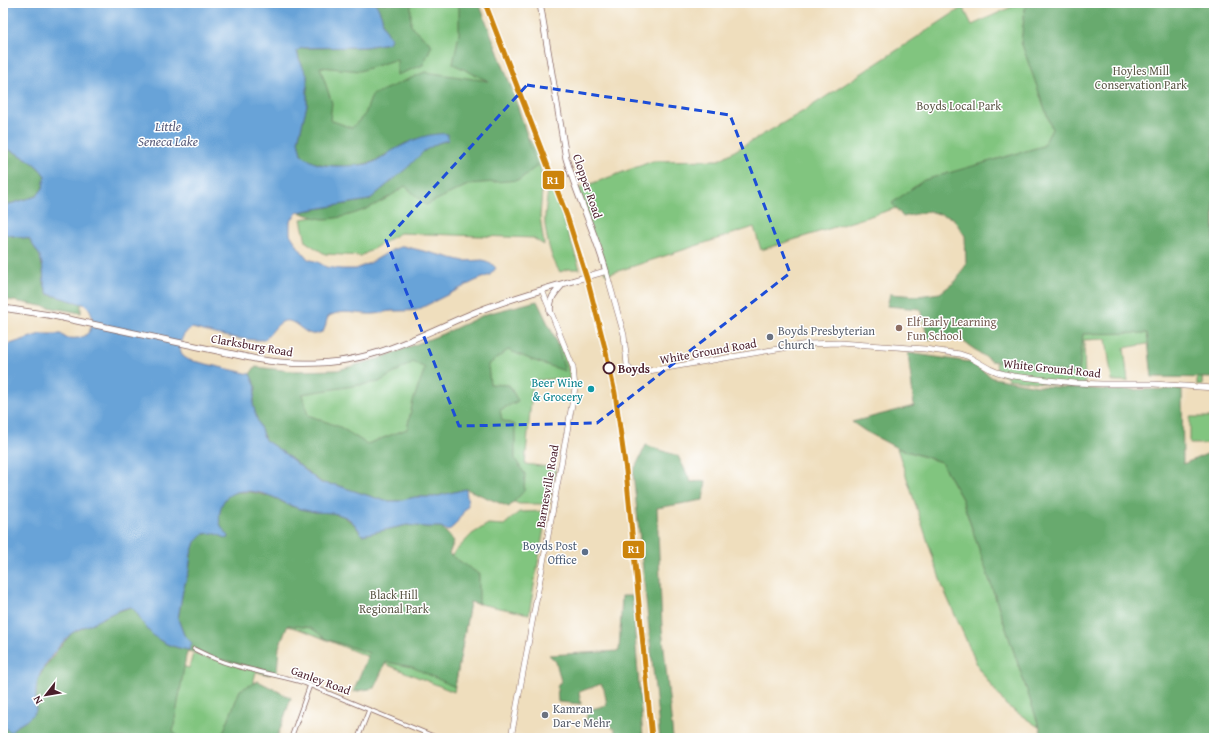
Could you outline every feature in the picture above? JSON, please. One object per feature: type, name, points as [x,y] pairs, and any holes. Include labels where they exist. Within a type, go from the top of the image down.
[{"type":"main road","name":"Clopper Road","points":[[540,3],[566,158],[606,271]]},
{"type":"main road","name":"Clarksburg Road","points":[[3,308],[49,315],[275,362],[305,364],[330,363],[345,361],[388,350],[477,312],[542,290],[606,271]]},
{"type":"main road","points":[[550,312],[550,302],[552,297],[564,284]]},
{"type":"street","name":"Clopper Road","points":[[606,271],[624,335],[627,365],[632,372]]},
{"type":"street","name":"Barnesville Road","points":[[512,738],[575,388],[573,367],[542,290]]},
{"type":"street","name":"White Ground Road","points":[[632,372],[637,374],[807,344],[839,342],[924,349],[960,354],[969,357],[990,369],[1013,376],[1075,383],[1154,384],[1214,388]]},
{"type":"street","name":"Ganley Road","points":[[194,649],[210,658],[224,663],[293,679],[310,685],[438,738]]},
{"type":"street","points":[[291,738],[310,685]]},
{"type":"street","points":[[358,738],[370,710]]},
{"type":"highlighted area","points":[[527,85],[730,115],[790,273],[597,423],[459,426],[386,240]]},
{"type":"green space","points":[[376,3],[417,3],[411,5],[411,26],[432,45],[423,65],[397,75],[397,59],[360,71],[320,67],[332,103],[330,120],[352,128],[365,114],[372,95],[425,72],[488,81],[453,64],[459,34],[459,7],[452,3],[479,3],[512,89],[537,166],[519,180],[470,184],[426,205],[405,186],[377,204],[346,216],[322,219],[298,212],[369,200],[407,168],[424,151],[438,143],[448,140],[406,143],[373,162],[351,167],[325,165],[311,162],[301,154],[298,141],[307,105],[307,76],[297,51],[302,48],[365,47],[389,43],[387,32],[383,25],[382,17]]},
{"type":"green space","points":[[390,3],[472,3],[526,134],[533,145],[538,158],[541,170],[542,191],[540,216],[544,245],[533,238],[400,233],[361,256],[325,254],[306,242],[301,219],[360,210],[312,158],[306,56]]},
{"type":"green space","name":"Boyds Local Park","points":[[1020,3],[1214,3],[1214,321],[1204,332],[1202,386],[1197,385],[1198,335],[1124,348],[1128,381],[1112,381],[1106,339],[1084,340],[1085,388],[1008,379],[997,372],[980,182],[761,250],[754,227],[606,275],[577,189],[653,161],[719,160],[807,109],[963,7],[972,25]]},
{"type":"green space","name":"Hoyles Mill Conservation Park","points":[[1032,3],[1214,3],[1214,378],[1152,377],[1147,333],[1083,334],[1079,374],[991,361],[961,340],[928,339],[920,309],[887,306],[890,294],[918,296],[940,293],[956,281],[966,264],[965,236],[953,218],[929,211],[903,217],[892,203],[924,180],[1043,146],[1052,129],[1021,42],[1025,8]]},
{"type":"green space","points":[[3,147],[32,162],[45,176],[43,188],[37,196],[3,206]]},
{"type":"green space","points":[[549,182],[559,206],[580,269],[568,269],[560,272],[552,256],[545,225]]},
{"type":"green space","points":[[3,234],[29,239],[40,256],[44,284],[48,294],[81,303],[81,313],[3,299]]},
{"type":"green space","points":[[537,301],[555,338],[565,371],[508,350],[488,365],[490,384],[509,385],[518,401],[500,410],[502,420],[515,425],[515,459],[525,474],[524,491],[509,507],[466,489],[434,497],[415,497],[399,501],[385,501],[336,485],[322,483],[265,440],[257,420],[253,404],[256,387],[250,374],[255,367],[292,371],[338,370],[378,359],[445,333],[486,314]],"holes":[[[413,362],[425,368],[413,401],[407,429],[367,444],[340,427],[308,415],[302,394],[379,382]]]},
{"type":"green space","points":[[446,339],[554,346],[560,344],[567,362],[570,380],[552,379],[533,381],[525,464],[556,468],[549,504],[519,504],[472,484],[437,495],[263,388],[330,376]]},
{"type":"green space","points":[[908,353],[970,362],[993,378],[1037,386],[1114,390],[1182,389],[1183,464],[1214,451],[1214,738],[1043,738],[962,499],[941,462],[897,448],[865,431],[852,422],[914,406]]},
{"type":"green space","points":[[1190,417],[1214,417],[1214,444],[1190,444]]},
{"type":"green space","points":[[646,445],[678,456],[691,482],[706,481],[703,500],[657,508],[662,628],[673,738],[660,738],[633,472]]},
{"type":"green space","points":[[897,448],[941,462],[962,499],[1040,728],[1006,705],[979,669],[943,588]]},
{"type":"green space","name":"Black Hill Regional Park","points":[[236,492],[251,492],[273,497],[290,506],[315,512],[329,512],[343,516],[354,524],[362,535],[407,525],[441,527],[454,541],[449,554],[479,574],[479,604],[470,602],[455,687],[412,667],[386,662],[374,688],[353,692],[369,653],[326,639],[311,628],[288,625],[279,647],[277,673],[188,651],[173,732],[181,738],[3,738],[3,727],[11,732],[14,728],[26,721],[36,711],[36,689],[38,679],[59,648],[72,633],[113,613],[131,607],[137,612],[142,622],[152,634],[162,642],[174,647],[189,650],[192,643],[184,635],[178,619],[183,590],[189,571],[191,554],[195,542],[203,534],[214,533],[228,539],[229,536],[221,529],[219,517],[221,505],[228,495]]},
{"type":"green space","points":[[547,511],[529,614],[470,602],[454,692],[305,631],[284,625],[270,675],[256,672],[239,738],[34,738],[178,665],[189,668],[193,654],[211,659],[199,644],[448,559],[472,534],[488,524],[504,525],[519,512]]},
{"type":"green space","points":[[622,596],[632,596],[643,738],[615,738],[615,730],[601,719],[586,721],[588,710],[607,705],[604,689],[601,684],[579,692],[581,704],[558,702],[557,687],[561,681],[556,662],[549,655],[619,651]]},
{"type":"green space","points":[[258,681],[291,698],[277,738],[221,738],[240,690]]},
{"type":"water","name":"Little Seneca Lake","points":[[3,3],[376,3],[382,17],[383,25],[391,39],[389,43],[365,47],[302,48],[297,51],[299,59],[307,75],[307,105],[298,141],[301,154],[309,160],[320,164],[335,166],[358,165],[374,162],[390,152],[425,136],[448,134],[448,140],[438,143],[424,151],[407,168],[369,200],[298,212],[290,221],[290,234],[308,259],[318,262],[326,267],[356,269],[370,263],[392,250],[403,246],[464,261],[483,260],[491,263],[496,268],[490,275],[417,310],[390,311],[378,314],[344,312],[333,314],[328,317],[323,332],[314,334],[309,333],[296,324],[287,321],[280,323],[264,340],[219,335],[192,328],[186,332],[180,347],[182,355],[189,360],[250,374],[256,387],[253,404],[265,440],[284,453],[321,483],[336,485],[385,501],[399,501],[415,497],[434,497],[466,489],[468,505],[455,525],[448,531],[441,527],[407,525],[362,535],[352,521],[340,515],[300,509],[273,497],[257,492],[240,491],[233,493],[227,497],[223,503],[219,516],[221,525],[229,536],[228,539],[214,533],[203,534],[195,542],[191,554],[189,571],[183,590],[178,619],[184,635],[192,643],[189,650],[174,647],[162,642],[152,634],[131,607],[110,614],[72,633],[58,648],[47,662],[38,680],[36,688],[36,711],[26,721],[14,728],[11,732],[3,727],[3,345],[40,334],[61,334],[66,338],[80,338],[86,335],[89,331],[92,317],[89,308],[86,305],[48,294],[44,284],[40,256],[29,239],[3,234],[3,206],[37,196],[43,188],[45,176],[32,162],[3,147]]},
{"type":"waterway","points":[[11,732],[11,738]]},
{"type":"transit line","name":"R1","points":[[485,3],[567,216],[588,282],[605,348],[615,393],[626,471],[652,738]]},
{"type":"place","name":"Elf Early Learning Fun School","points":[[899,328]]},
{"type":"place","name":"Boyds Presbyterian Church","points":[[770,337]]},
{"type":"place","name":"Boyds","points":[[609,368]]},
{"type":"place","name":"Beer Wine & Grocery","points":[[591,389]]},
{"type":"place","name":"Boyds Post Office","points":[[585,552]]},
{"type":"place","name":"Kamran Dar-e Mehr","points":[[545,715]]}]
